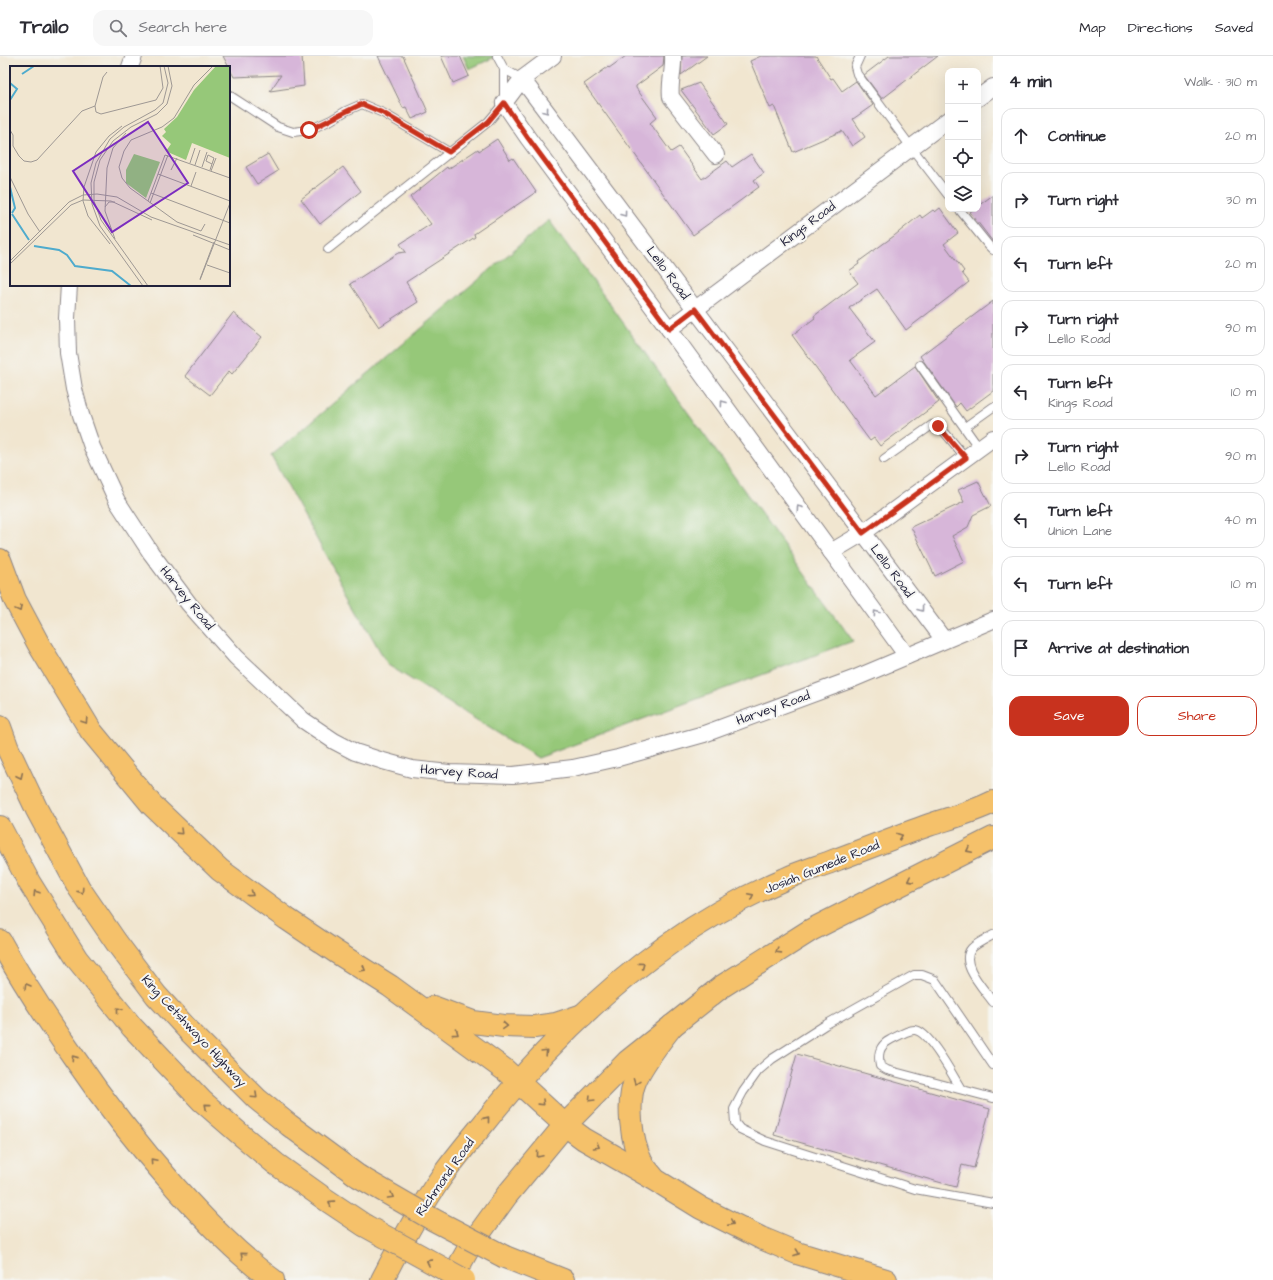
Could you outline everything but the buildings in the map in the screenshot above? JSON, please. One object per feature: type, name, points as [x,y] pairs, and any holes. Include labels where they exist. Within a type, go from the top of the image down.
[{"type":"main road","points":[[0,560],[15,600],[38,644],[91,731],[152,805],[220,870],[287,919],[390,986],[505,1070],[565,1125],[584,1139],[701,1208],[768,1241],[797,1253],[886,1280]]},
{"type":"main road","name":"King Cetshwayo Highway","points":[[0,727],[8,749],[37,810],[79,888],[116,942],[156,995],[257,1099],[289,1125],[358,1176],[434,1220],[505,1257],[563,1280]]},
{"type":"main road","name":"Josiah Gumede Road","points":[[518,1081],[583,1015],[636,969],[677,939],[723,910],[785,879],[983,807],[993,802]]},
{"type":"main road","points":[[0,827],[29,882],[77,959],[132,1027],[202,1101],[276,1164],[325,1199],[364,1224],[464,1280]]},
{"type":"main road","points":[[451,1280],[470,1246],[507,1195],[565,1125],[628,1061],[722,987],[811,930],[993,838]]},
{"type":"main road","points":[[0,941],[45,1017],[135,1141],[202,1216],[235,1249],[270,1279]]},
{"type":"main road","points":[[390,986],[440,1010],[473,1022],[504,1026],[534,1027],[556,1024],[583,1015]]},
{"type":"main road","points":[[654,1179],[642,1163],[634,1140],[630,1102],[636,1080],[652,1053],[672,1026]]},
{"type":"main road","name":"Richmond Road","points":[[382,1280],[407,1232],[440,1179],[518,1081]]},
{"type":"street","points":[[130,66],[134,56]]},
{"type":"street","points":[[553,56],[522,79],[504,103],[528,138],[908,656]]},
{"type":"street","points":[[673,56],[674,66],[670,90],[671,97],[716,155]]},
{"type":"street","name":"Lello Road","points":[[522,79],[944,640]]},
{"type":"street","points":[[981,96],[993,87]]},
{"type":"street","name":"Kings Road","points":[[669,329],[945,122]]},
{"type":"street","name":"Harvey Road","points":[[69,286],[67,318],[68,353],[74,389],[92,447],[117,501],[151,553],[190,604],[236,657],[303,720],[334,741],[355,752],[412,769],[449,773],[513,775],[573,768],[618,758],[704,734],[853,679],[993,620]]},
{"type":"street","points":[[831,552],[863,533],[993,438]]},
{"type":"lane","points":[[328,248],[488,122],[504,103],[504,69],[497,56]]},
{"type":"lane","points":[[860,56],[855,66],[857,74],[945,191]]},
{"type":"lane","points":[[504,69],[522,79]]},
{"type":"lane","points":[[230,96],[278,127],[293,132],[309,130],[362,104],[383,113],[449,152]]},
{"type":"lane","points":[[961,212],[993,250]]},
{"type":"lane","points":[[920,365],[979,448]]},
{"type":"lane","points":[[965,427],[993,407]]},
{"type":"lane","points":[[884,459],[932,425],[941,428],[966,458]]},
{"type":"lane","points":[[992,938],[972,948],[967,958],[967,962],[971,971],[993,1002]]},
{"type":"lane","points":[[993,1065],[935,980],[922,975],[914,975],[825,1025],[772,1058],[758,1071],[743,1092],[734,1109],[734,1117],[735,1123],[740,1129],[765,1141],[915,1189],[993,1203]]},
{"type":"lane","points":[[961,1089],[930,1040],[920,1031],[913,1029],[886,1042],[880,1048],[878,1056],[880,1066],[887,1070],[993,1098]]},
{"type":"green space","points":[[463,56],[497,56],[469,69]]},
{"type":"green space","points":[[549,220],[853,641],[538,758],[388,665],[271,456]]},
{"type":"route","points":[[309,130],[362,104],[383,113],[449,152],[488,122],[504,103],[528,138],[669,329],[695,309],[863,533],[966,458],[938,426]]}]
